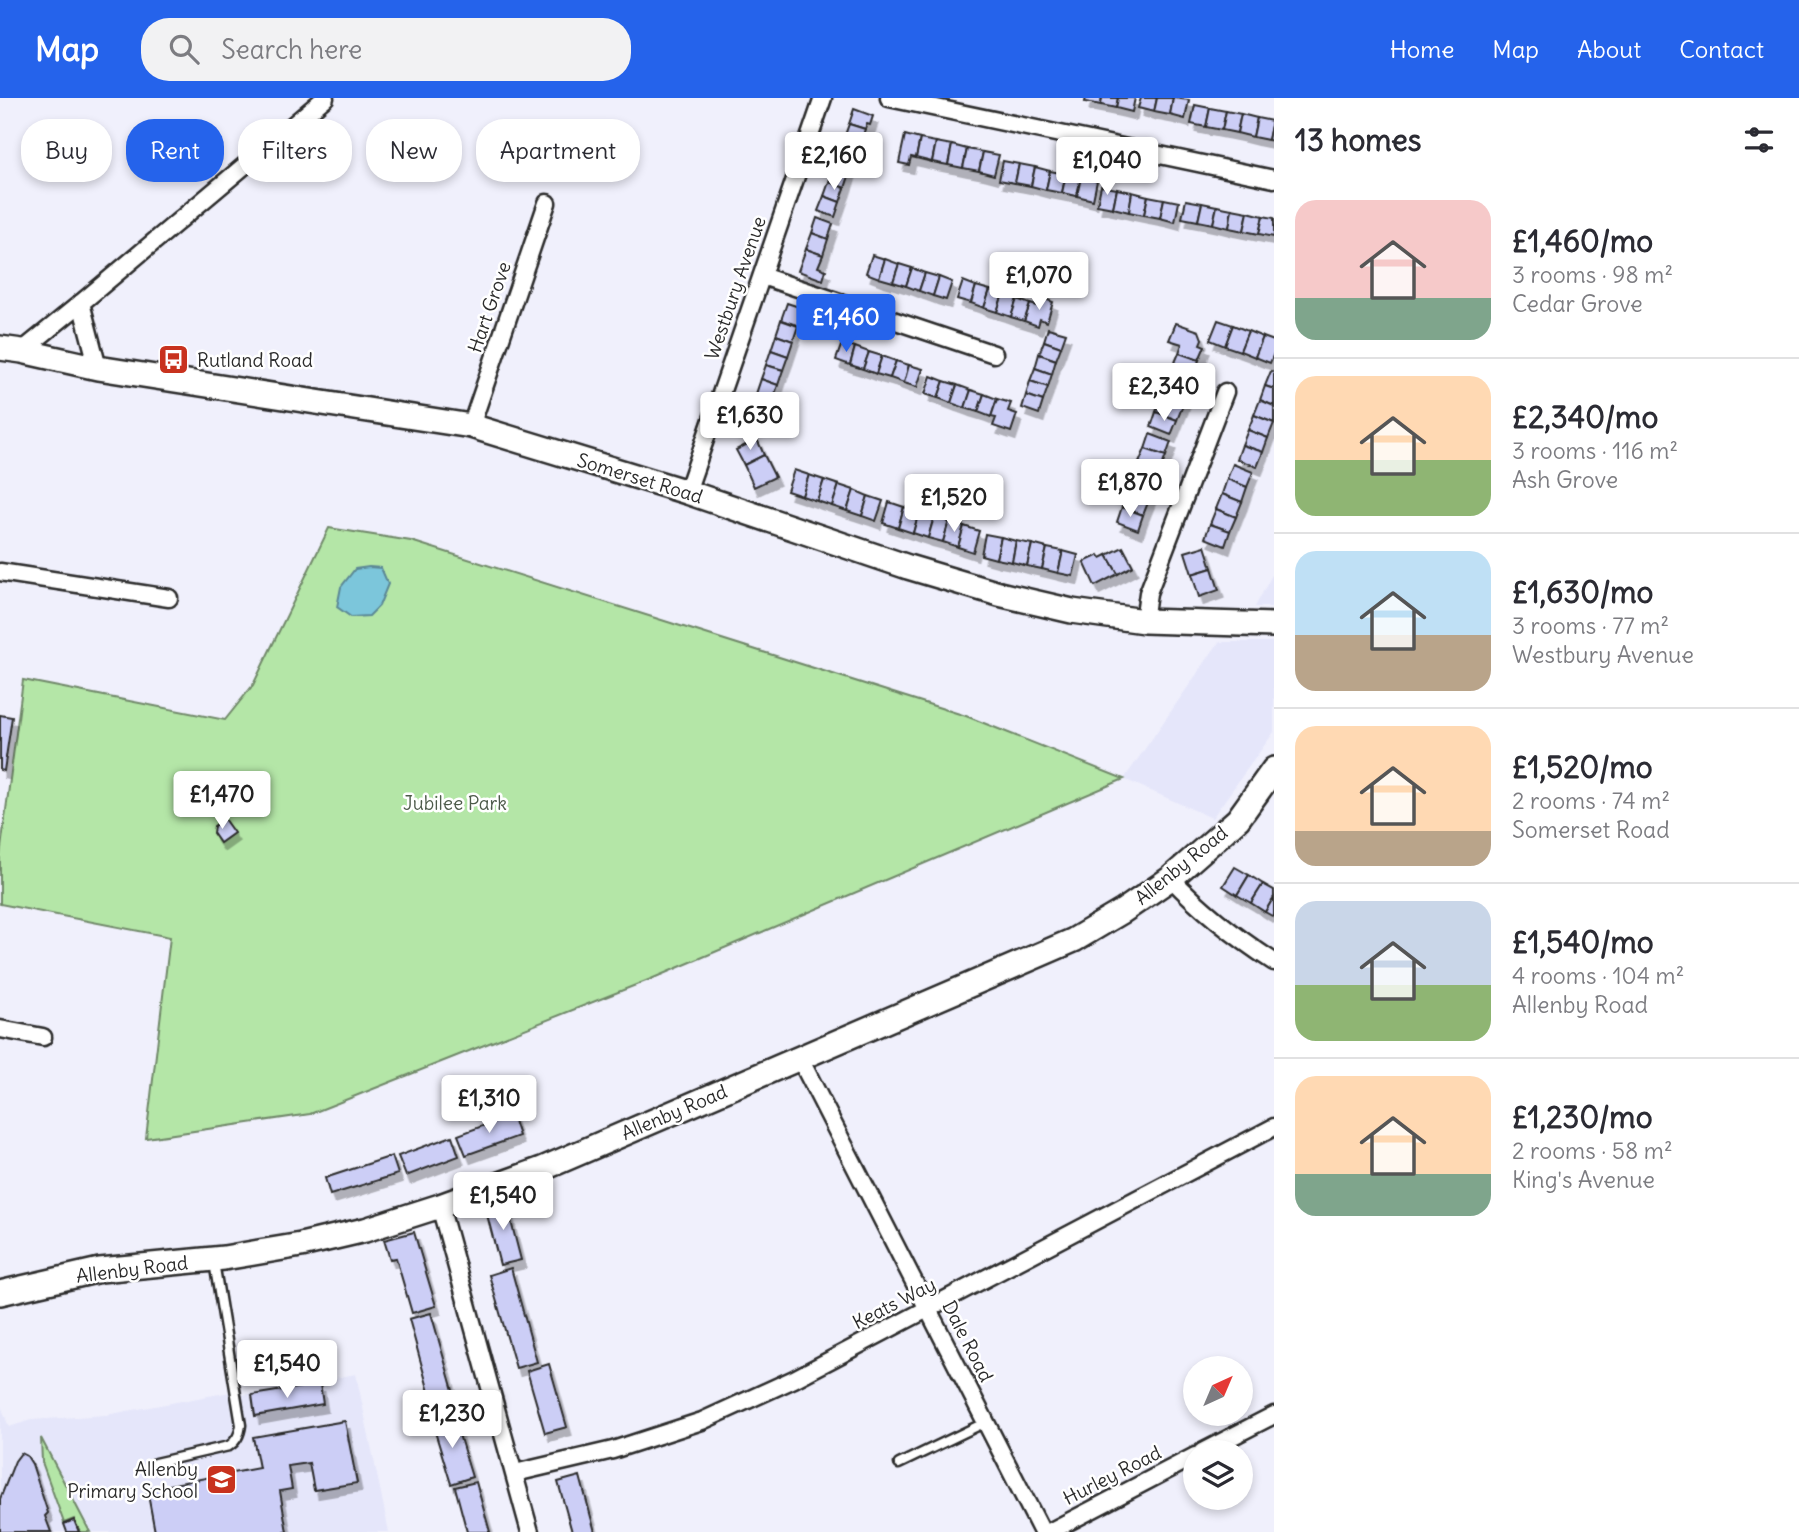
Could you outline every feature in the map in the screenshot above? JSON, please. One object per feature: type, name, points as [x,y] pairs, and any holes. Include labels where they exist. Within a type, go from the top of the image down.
[{"type":"street","points":[[11,349],[81,303],[326,98]]},
{"type":"street","name":"Westbury Avenue","points":[[687,492],[823,98]]},
{"type":"street","points":[[889,98],[1274,179]]},
{"type":"street","name":"Hart Grove","points":[[471,426],[547,202]]},
{"type":"street","points":[[762,276],[994,354]]},
{"type":"street","points":[[81,303],[98,368]]},
{"type":"street","name":"Somerset Road","points":[[11,349],[98,368],[471,426],[687,492],[908,568],[1072,611],[1144,621],[1274,625]]},
{"type":"street","points":[[1144,621],[1148,593],[1225,392]]},
{"type":"street","points":[[0,572],[169,597]]},
{"type":"street","name":"Allenby Road","points":[[0,1293],[100,1270],[214,1259],[300,1245],[365,1230],[542,1169],[1074,940],[1171,878],[1238,819],[1274,769]]},
{"type":"street","points":[[1171,878],[1190,898],[1256,951],[1274,962]]},
{"type":"street","points":[[0,1030],[43,1037]]},
{"type":"street","name":"Dale Road","points":[[799,1057],[1042,1532]]},
{"type":"street","name":"Keats Way","points":[[515,1473],[612,1450],[702,1421],[794,1379],[1274,1127]]},
{"type":"street","points":[[440,1206],[530,1532]]},
{"type":"street","points":[[1225,1440],[1274,1415]]},
{"type":"street","name":"Hurley Road","points":[[1049,1532],[1183,1462]]},
{"type":"lane","points":[[155,1463],[229,1446],[240,1432],[214,1259]]},
{"type":"lane","points":[[899,1464],[986,1422]]},
{"type":"shaded area","points":[[1274,571],[1274,607],[1255,607]]},
{"type":"shaded area","points":[[1219,642],[1274,642],[1274,732],[1212,818],[1124,779]]},
{"type":"shaded area","name":"Allenby Primary School","points":[[356,1374],[389,1532],[0,1532],[0,1403],[9,1427],[31,1420],[106,1415],[241,1390],[243,1395]]},
{"type":"green space","name":"Jubilee Park","points":[[329,528],[411,541],[966,716],[1124,779],[651,979],[310,1114],[146,1138],[170,937],[0,904],[0,856],[23,680],[225,720],[253,685]]},
{"type":"green space","points":[[41,1438],[90,1532],[80,1532],[74,1519],[64,1523],[42,1462]]},
{"type":"water","points":[[381,568],[388,584],[379,606],[369,616],[351,617],[337,607],[341,587],[355,569]]},
{"type":"building","points":[[1086,98],[1102,98],[1101,105],[1085,102]]},
{"type":"building","points":[[1102,98],[1118,98],[1116,108],[1101,105]]},
{"type":"building","points":[[1118,98],[1135,98],[1132,112],[1116,108]]},
{"type":"building","points":[[1141,98],[1157,98],[1154,112],[1138,108]]},
{"type":"building","points":[[1157,98],[1173,98],[1170,115],[1154,112]]},
{"type":"building","points":[[1173,98],[1189,100],[1185,119],[1170,115]]},
{"type":"building","points":[[1195,105],[1210,108],[1206,127],[1191,124]]},
{"type":"building","points":[[1210,108],[1226,111],[1222,130],[1206,127]]},
{"type":"building","points":[[854,109],[873,116],[870,125],[867,124],[865,129],[849,124]]},
{"type":"building","points":[[1226,111],[1241,114],[1237,133],[1222,130]]},
{"type":"building","points":[[1241,114],[1257,118],[1253,137],[1237,133]]},
{"type":"building","points":[[1257,118],[1272,121],[1268,140],[1253,137]]},
{"type":"building","points":[[1274,121],[1274,141],[1268,140]]},
{"type":"building","points":[[849,124],[865,129],[860,144],[844,138]]},
{"type":"building","points":[[905,135],[920,139],[916,158],[911,157],[909,165],[899,163]]},
{"type":"building","points":[[844,138],[860,144],[855,158],[839,153]]},
{"type":"building","points":[[920,139],[936,142],[932,162],[916,158]]},
{"type":"building","points":[[936,142],[952,145],[948,165],[932,162]]},
{"type":"building","points":[[952,145],[967,149],[963,168],[948,165]]},
{"type":"building","points":[[967,149],[983,152],[979,171],[963,168]]},
{"type":"building","points":[[983,152],[999,155],[994,175],[979,171]]},
{"type":"building","points":[[839,153],[855,158],[850,173],[834,167]]},
{"type":"building","points":[[1003,161],[1019,164],[1015,183],[999,180]]},
{"type":"building","points":[[1019,164],[1035,167],[1031,186],[1015,183]]},
{"type":"building","points":[[834,167],[850,173],[845,188],[829,182]]},
{"type":"building","points":[[1035,167],[1050,171],[1046,190],[1031,186]]},
{"type":"building","points":[[1050,171],[1066,174],[1062,193],[1046,190]]},
{"type":"building","points":[[1066,174],[1081,177],[1077,196],[1062,193]]},
{"type":"building","points":[[1081,177],[1097,181],[1093,200],[1077,196]]},
{"type":"building","points":[[829,182],[845,188],[840,202],[824,196]]},
{"type":"building","points":[[1101,186],[1117,189],[1113,208],[1097,205]]},
{"type":"building","points":[[1117,189],[1132,192],[1129,212],[1113,208]]},
{"type":"building","points":[[1132,192],[1148,196],[1144,215],[1129,212]]},
{"type":"building","points":[[824,196],[840,202],[835,217],[818,211]]},
{"type":"building","points":[[1148,196],[1164,199],[1160,218],[1144,215]]},
{"type":"building","points":[[1164,199],[1179,202],[1175,222],[1160,218]]},
{"type":"building","points":[[1186,200],[1202,203],[1198,221],[1182,218]]},
{"type":"building","points":[[1202,203],[1217,206],[1213,224],[1198,221]]},
{"type":"building","points":[[1217,206],[1232,209],[1229,228],[1213,224]]},
{"type":"building","points":[[1232,209],[1248,212],[1244,231],[1229,228]]},
{"type":"building","points":[[1248,212],[1263,216],[1259,234],[1244,231]]},
{"type":"building","points":[[1263,216],[1274,218],[1274,237],[1259,234]]},
{"type":"building","points":[[817,218],[833,224],[828,239],[812,233]]},
{"type":"building","points":[[812,233],[828,239],[823,255],[806,249]]},
{"type":"building","points":[[806,249],[823,255],[818,267],[826,270],[823,280],[798,271]]},
{"type":"building","points":[[872,255],[885,259],[879,278],[866,273]]},
{"type":"building","points":[[885,259],[899,264],[893,282],[879,278]]},
{"type":"building","points":[[899,264],[912,268],[906,286],[893,282]]},
{"type":"building","points":[[912,268],[925,273],[919,291],[906,286]]},
{"type":"building","points":[[925,273],[939,277],[933,296],[919,291]]},
{"type":"building","points":[[939,277],[952,282],[946,300],[933,296]]},
{"type":"building","points":[[963,281],[976,286],[971,303],[957,299]]},
{"type":"building","points":[[976,286],[990,290],[984,308],[971,303]]},
{"type":"building","points":[[990,290],[1003,294],[997,312],[984,308]]},
{"type":"building","points":[[1003,294],[1017,299],[1011,317],[997,312]]},
{"type":"building","points":[[1040,297],[1053,302],[1047,322],[1040,319],[1038,326],[1024,321],[1030,304],[1037,306]]},
{"type":"building","points":[[1017,299],[1030,304],[1024,321],[1011,317]]},
{"type":"building","points":[[787,303],[808,310],[803,327],[781,320]]},
{"type":"building","points":[[781,320],[798,326],[793,341],[776,335]]},
{"type":"building","points":[[1218,320],[1233,325],[1225,346],[1210,340]]},
{"type":"building","points":[[1176,323],[1199,331],[1202,339],[1200,344],[1205,346],[1199,360],[1179,353],[1182,344],[1169,340]]},
{"type":"building","points":[[1233,325],[1248,331],[1240,351],[1225,346]]},
{"type":"building","points":[[1048,328],[1066,333],[1061,347],[1044,341]]},
{"type":"building","points":[[1248,331],[1263,337],[1255,357],[1240,351]]},
{"type":"building","points":[[776,335],[793,341],[788,356],[771,350]]},
{"type":"building","points":[[1263,337],[1274,341],[1274,353],[1270,363],[1255,357]]},
{"type":"building","points":[[1044,341],[1061,347],[1056,360],[1039,354]]},
{"type":"building","points":[[842,343],[855,347],[850,365],[836,360]]},
{"type":"building","points":[[855,347],[869,352],[863,369],[850,365]]},
{"type":"building","points":[[771,350],[788,356],[783,370],[766,365]]},
{"type":"building","points":[[869,352],[882,356],[876,374],[863,369]]},
{"type":"building","points":[[1179,353],[1199,360],[1194,375],[1173,367]]},
{"type":"building","points":[[1039,354],[1056,360],[1052,374],[1035,368]]},
{"type":"building","points":[[882,356],[896,361],[890,378],[876,374]]},
{"type":"building","points":[[896,361],[909,365],[904,383],[890,378]]},
{"type":"building","points":[[766,365],[783,370],[778,385],[761,379]]},
{"type":"building","points":[[909,365],[923,369],[917,387],[904,383]]},
{"type":"building","points":[[1173,367],[1194,375],[1188,390],[1167,382]]},
{"type":"building","points":[[1035,368],[1052,374],[1048,387],[1030,381]]},
{"type":"building","points":[[1271,371],[1274,372],[1274,389],[1265,386]]},
{"type":"building","points":[[931,376],[944,381],[938,398],[925,394]]},
{"type":"building","points":[[761,379],[778,385],[773,400],[756,394]]},
{"type":"building","points":[[944,381],[957,385],[951,403],[938,398]]},
{"type":"building","points":[[1030,381],[1048,387],[1043,401],[1026,395]]},
{"type":"building","points":[[1167,382],[1188,390],[1183,405],[1162,397]]},
{"type":"building","points":[[957,385],[971,390],[965,408],[951,403]]},
{"type":"building","points":[[1265,386],[1274,389],[1274,406],[1260,400]]},
{"type":"building","points":[[971,390],[984,394],[978,412],[965,408]]},
{"type":"building","points":[[756,394],[773,400],[768,414],[751,408]]},
{"type":"building","points":[[984,394],[997,399],[991,417],[978,412]]},
{"type":"building","points":[[1026,395],[1043,401],[1039,414],[1022,408]]},
{"type":"building","points":[[1162,397],[1183,405],[1177,420],[1156,412]]},
{"type":"building","points":[[997,399],[1011,403],[1008,411],[1017,414],[1011,432],[993,426],[996,418],[991,417]]},
{"type":"building","points":[[1260,400],[1274,406],[1274,423],[1254,415]]},
{"type":"building","points":[[1156,412],[1177,420],[1171,435],[1151,427]]},
{"type":"building","points":[[1254,415],[1274,423],[1268,438],[1248,430]]},
{"type":"building","points":[[1248,430],[1268,438],[1263,452],[1242,445]]},
{"type":"building","points":[[1150,434],[1171,442],[1166,456],[1145,449]]},
{"type":"building","points":[[757,439],[764,455],[744,465],[736,450]]},
{"type":"building","points":[[1242,445],[1263,452],[1257,467],[1237,459]]},
{"type":"building","points":[[1145,449],[1166,456],[1160,471],[1139,463]]},
{"type":"building","points":[[764,455],[775,477],[754,487],[744,465]]},
{"type":"building","points":[[1139,463],[1160,471],[1155,486],[1134,478]]},
{"type":"building","points":[[1233,464],[1253,472],[1247,487],[1227,479]]},
{"type":"building","points":[[794,470],[809,475],[802,496],[787,491]]},
{"type":"building","points":[[809,475],[824,480],[817,501],[802,496]]},
{"type":"building","points":[[1134,478],[1155,486],[1149,500],[1128,492]]},
{"type":"building","points":[[1227,479],[1247,487],[1242,502],[1222,494]]},
{"type":"building","points":[[824,480],[839,485],[832,506],[817,501]]},
{"type":"building","points":[[839,485],[854,490],[847,511],[832,506]]},
{"type":"building","points":[[854,490],[868,496],[862,516],[847,511]]},
{"type":"building","points":[[1128,492],[1149,500],[1143,515],[1122,507]]},
{"type":"building","points":[[1222,494],[1242,502],[1236,517],[1216,509]]},
{"type":"building","points":[[868,496],[883,501],[876,521],[862,516]]},
{"type":"building","points":[[889,502],[904,507],[898,528],[883,523]]},
{"type":"building","points":[[904,507],[919,512],[913,533],[898,528]]},
{"type":"building","points":[[1122,507],[1143,515],[1138,530],[1117,522]]},
{"type":"building","points":[[1216,509],[1236,517],[1230,531],[1210,524]]},
{"type":"building","points":[[919,512],[934,517],[928,538],[913,533]]},
{"type":"building","points":[[934,517],[949,521],[943,542],[928,538]]},
{"type":"building","points":[[949,521],[964,526],[958,547],[943,542]]},
{"type":"building","points":[[1210,524],[1230,531],[1225,546],[1205,538]]},
{"type":"building","points":[[964,526],[979,531],[973,552],[958,547]]},
{"type":"building","points":[[985,534],[1001,537],[996,559],[981,555]]},
{"type":"building","points":[[1001,537],[1016,541],[1012,562],[996,559]]},
{"type":"building","points":[[1016,541],[1032,544],[1027,566],[1012,562]]},
{"type":"building","points":[[1032,544],[1047,548],[1042,569],[1027,566]]},
{"type":"building","points":[[1205,546],[1212,568],[1192,574],[1185,552]]},
{"type":"building","points":[[1123,547],[1133,566],[1118,574],[1107,555]]},
{"type":"building","points":[[1047,548],[1063,551],[1058,573],[1042,569]]},
{"type":"building","points":[[1063,551],[1078,555],[1073,576],[1058,573]]},
{"type":"building","points":[[1099,555],[1101,558],[1107,555],[1118,574],[1095,586],[1084,562]]},
{"type":"building","points":[[1212,568],[1219,590],[1199,597],[1192,574]]},
{"type":"building","points":[[0,715],[12,717],[4,771],[0,770]]},
{"type":"building","points":[[224,819],[234,833],[220,843],[213,833],[214,826]]},
{"type":"building","points":[[1235,867],[1249,875],[1237,895],[1223,886]]},
{"type":"building","points":[[1249,875],[1263,884],[1251,903],[1237,895]]},
{"type":"building","points":[[1263,884],[1274,890],[1274,897],[1265,912],[1251,903]]},
{"type":"building","points":[[1274,897],[1274,917],[1265,912]]},
{"type":"building","points":[[512,1115],[519,1136],[466,1155],[458,1135]]},
{"type":"building","points":[[452,1136],[459,1156],[406,1176],[398,1156]]},
{"type":"building","points":[[392,1156],[398,1174],[330,1195],[325,1178]]},
{"type":"building","points":[[505,1198],[521,1260],[500,1265],[484,1203]]},
{"type":"building","points":[[414,1232],[436,1306],[412,1313],[396,1258],[390,1259],[384,1240]]},
{"type":"building","points":[[511,1268],[537,1362],[516,1368],[489,1275]]},
{"type":"building","points":[[431,1313],[458,1408],[435,1414],[409,1319]]},
{"type":"building","points":[[549,1364],[567,1427],[545,1433],[527,1371]]},
{"type":"building","points":[[320,1384],[323,1404],[255,1416],[252,1395]]},
{"type":"building","points":[[453,1415],[472,1477],[451,1484],[432,1422]]},
{"type":"building","points":[[345,1421],[357,1483],[314,1490],[309,1463],[288,1466],[292,1489],[280,1491],[287,1532],[155,1532],[147,1489],[259,1468],[253,1437]]},
{"type":"building","points":[[21,1453],[27,1456],[32,1464],[48,1513],[45,1516],[51,1532],[0,1532],[0,1499],[15,1461]]},
{"type":"building","points":[[580,1476],[595,1532],[572,1532],[558,1482]]},
{"type":"building","points":[[476,1482],[490,1532],[467,1532],[455,1487]]},
{"type":"building","points":[[74,1520],[79,1532],[67,1532],[64,1524]]},
{"type":"place","name":"Rutland Road","points":[[174,360]]},
{"type":"place","name":"Allenby Primary School","points":[[221,1480]]}]
